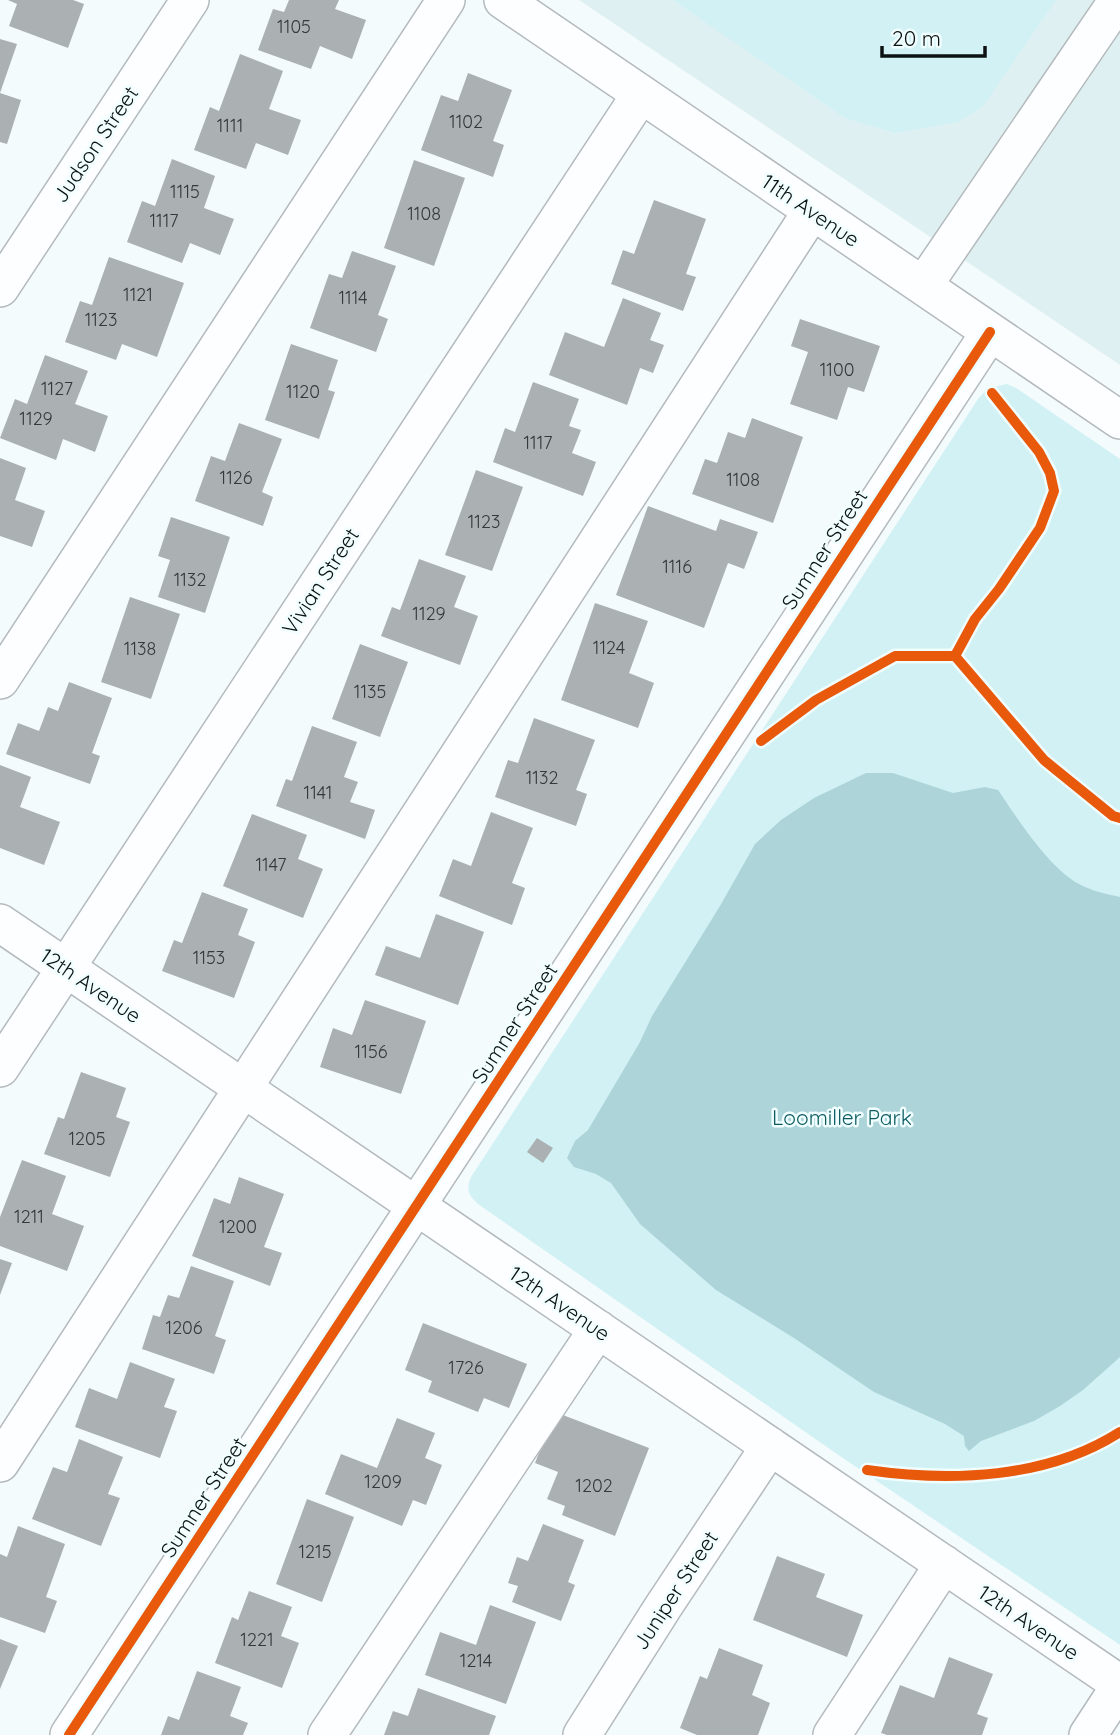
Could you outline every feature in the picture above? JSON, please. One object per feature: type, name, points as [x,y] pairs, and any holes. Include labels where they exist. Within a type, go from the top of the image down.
[{"type":"street","name":"Judson Street","points":[[0,288],[190,0]]},
{"type":"street","points":[[0,680],[446,0]]},
{"type":"street","name":"11th Avenue","points":[[503,0],[1120,420]]},
{"type":"street","points":[[923,286],[1118,0]]},
{"type":"street","name":"Vivian Street","points":[[0,1068],[641,94]]},
{"type":"street","points":[[0,1463],[812,211]]},
{"type":"street","name":"Sumner Street","points":[[69,1735],[990,332]]},
{"type":"street","name":"12th Avenue","points":[[0,923],[1120,1685]]},
{"type":"street","points":[[327,1735],[598,1329]]},
{"type":"street","name":"Juniper Street","points":[[582,1735],[770,1446]]},
{"type":"street","points":[[832,1735],[944,1564]]},
{"type":"street","points":[[1088,1735],[1120,1685]]},
{"type":"shaded area","points":[[579,0],[1120,0],[1120,365]]},
{"type":"shaded area","points":[[866,773],[893,773],[953,793],[985,787],[998,790],[1034,842],[1068,877],[1089,889],[1120,897],[1120,1357],[1083,1390],[1060,1406],[1034,1421],[981,1441],[969,1451],[965,1446],[964,1436],[945,1424],[874,1392],[716,1290],[640,1224],[611,1183],[596,1174],[574,1167],[567,1158],[575,1141],[588,1130],[640,1042],[652,1016],[755,844],[781,820],[814,798]]},
{"type":"green space","points":[[673,0],[1056,0],[983,106],[958,122],[896,133],[845,118]]},
{"type":"green space","name":"Loomiller Park","points":[[1007,384],[1120,459],[1120,1645],[837,1454],[478,1204],[468,1188],[471,1177],[978,399],[988,388]]},
{"type":"building","points":[[8,0],[73,0],[84,4],[68,48],[9,26],[17,4]]},
{"type":"building","points":[[289,0],[339,0],[335,9],[366,20],[352,59],[320,46],[311,69],[258,50],[273,9],[284,12]]},
{"type":"building","points":[[0,39],[17,44],[0,93]]},
{"type":"building","points":[[240,54],[283,71],[269,109],[301,120],[288,155],[256,143],[246,169],[194,150],[210,107],[219,111]]},
{"type":"building","points":[[468,73],[512,90],[493,141],[504,145],[493,177],[421,150],[441,95],[458,101]]},
{"type":"building","points":[[0,93],[21,100],[7,144],[0,142]]},
{"type":"building","points":[[172,159],[215,176],[204,208],[234,219],[220,255],[190,243],[182,263],[127,242],[142,201],[155,206]]},
{"type":"building","points":[[414,160],[465,178],[434,266],[384,248]]},
{"type":"building","points":[[654,200],[706,219],[686,274],[696,277],[683,311],[611,284],[623,250],[634,254]]},
{"type":"building","points":[[352,251],[396,266],[378,315],[388,319],[376,352],[310,328],[329,274],[342,278]]},
{"type":"building","points":[[109,257],[184,283],[157,357],[122,344],[116,360],[65,342],[80,301],[92,305]]},
{"type":"building","points":[[623,298],[661,313],[650,340],[664,345],[653,373],[640,368],[627,405],[549,375],[565,332],[604,347]]},
{"type":"building","points":[[800,319],[880,346],[864,392],[848,387],[837,420],[790,404],[808,352],[791,346]]},
{"type":"building","points":[[291,344],[338,360],[328,390],[335,392],[319,439],[265,420]]},
{"type":"building","points":[[45,355],[88,371],[75,404],[108,416],[95,452],[63,439],[56,460],[0,438],[15,399],[27,404]]},
{"type":"building","points":[[533,382],[579,399],[569,426],[581,430],[572,453],[596,462],[583,496],[493,462],[505,428],[515,432]]},
{"type":"building","points":[[752,418],[803,437],[773,523],[692,494],[705,459],[717,463],[728,432],[745,438]]},
{"type":"building","points":[[239,423],[282,439],[262,492],[273,497],[263,526],[195,501],[211,456],[225,461]]},
{"type":"building","points":[[0,458],[26,468],[15,500],[45,511],[32,547],[0,536]]},
{"type":"building","points":[[476,470],[523,487],[492,571],[445,555]]},
{"type":"building","points":[[648,506],[716,531],[720,519],[758,532],[744,569],[728,563],[704,628],[616,595]]},
{"type":"building","points":[[171,517],[230,537],[205,613],[158,597],[170,560],[158,556]]},
{"type":"building","points":[[419,559],[466,576],[454,607],[478,616],[460,665],[381,636],[392,607],[400,610]]},
{"type":"building","points":[[130,597],[180,614],[151,699],[101,682]]},
{"type":"building","points":[[595,603],[648,621],[629,673],[654,683],[638,728],[561,700]]},
{"type":"building","points":[[360,644],[408,662],[380,737],[332,719]]},
{"type":"building","points":[[69,682],[112,698],[92,753],[100,756],[90,784],[6,754],[18,723],[39,731],[48,707],[58,711]]},
{"type":"building","points":[[534,718],[595,740],[576,790],[587,794],[576,826],[495,797],[508,760],[518,763]]},
{"type":"building","points":[[312,726],[357,742],[344,777],[358,782],[350,802],[375,810],[365,839],[276,806],[286,779],[292,781]]},
{"type":"building","points":[[0,765],[31,777],[20,807],[60,822],[44,865],[0,848]]},
{"type":"building","points":[[491,812],[533,828],[512,883],[525,888],[512,925],[439,896],[453,859],[471,866]]},
{"type":"building","points":[[252,814],[307,835],[298,859],[323,869],[303,918],[223,886]]},
{"type":"building","points":[[202,892],[248,909],[238,935],[255,942],[234,998],[162,971],[174,940],[182,943]]},
{"type":"building","points":[[436,914],[484,932],[458,1005],[375,975],[386,946],[420,958]]},
{"type":"building","points":[[365,1000],[426,1021],[401,1094],[320,1067],[333,1028],[352,1035]]},
{"type":"building","points":[[81,1072],[126,1088],[116,1117],[130,1122],[110,1177],[44,1154],[58,1117],[64,1119]]},
{"type":"building","points":[[537,1138],[553,1148],[543,1163],[527,1152]]},
{"type":"building","points":[[22,1160],[66,1176],[52,1214],[84,1226],[67,1271],[0,1246],[0,1217]]},
{"type":"building","points":[[239,1177],[284,1194],[264,1247],[282,1253],[270,1286],[192,1256],[214,1198],[230,1204]]},
{"type":"building","points":[[0,1259],[12,1263],[0,1295]]},
{"type":"building","points":[[191,1266],[234,1281],[215,1336],[226,1340],[214,1374],[142,1349],[153,1315],[160,1317],[168,1295],[179,1298]]},
{"type":"building","points":[[423,1323],[527,1364],[509,1408],[484,1398],[478,1412],[428,1392],[432,1381],[405,1370]]},
{"type":"building","points":[[130,1362],[175,1379],[164,1407],[177,1411],[160,1458],[75,1427],[89,1388],[117,1399]]},
{"type":"building","points":[[555,1412],[649,1448],[615,1536],[562,1515],[565,1506],[547,1499],[558,1472],[535,1463]]},
{"type":"building","points":[[397,1418],[435,1433],[425,1458],[442,1465],[426,1505],[413,1500],[402,1526],[325,1494],[341,1454],[377,1468]]},
{"type":"building","points":[[79,1439],[123,1457],[108,1494],[120,1498],[101,1546],[32,1519],[53,1467],[67,1472]]},
{"type":"building","points":[[307,1499],[354,1517],[322,1602],[276,1584]]},
{"type":"building","points":[[543,1524],[584,1540],[568,1582],[575,1585],[561,1621],[512,1602],[518,1586],[508,1583],[517,1557],[528,1561]]},
{"type":"building","points":[[18,1526],[65,1544],[46,1597],[57,1601],[45,1633],[0,1617],[0,1554],[7,1557]]},
{"type":"building","points":[[777,1556],[825,1574],[816,1597],[863,1615],[847,1657],[753,1620]]},
{"type":"building","points":[[249,1591],[292,1607],[281,1636],[299,1643],[282,1688],[215,1663],[232,1617],[238,1620]]},
{"type":"building","points":[[490,1605],[536,1622],[506,1704],[425,1675],[440,1632],[476,1645]]},
{"type":"building","points":[[0,1639],[18,1646],[0,1689]]},
{"type":"building","points":[[719,1648],[763,1665],[752,1695],[770,1703],[758,1735],[697,1735],[680,1728],[700,1676],[707,1679]]},
{"type":"building","points":[[949,1657],[993,1674],[977,1714],[988,1718],[982,1735],[881,1733],[900,1685],[934,1698]]},
{"type":"building","points":[[197,1671],[241,1687],[230,1716],[248,1723],[243,1735],[161,1735],[168,1716],[179,1720]]},
{"type":"building","points":[[418,1688],[496,1716],[489,1735],[384,1735],[393,1711],[408,1716]]},
{"type":"cycle path","points":[[69,1735],[990,332]]},
{"type":"cycle path","points":[[955,656],[975,619],[1040,528],[1054,491],[1050,473],[1039,452],[992,393]]},
{"type":"cycle path","points":[[761,741],[816,700],[895,656],[955,656]]},
{"type":"cycle path","points":[[955,656],[1044,760],[1113,816],[1120,818]]},
{"type":"cycle path","points":[[867,1470],[932,1476],[998,1473],[1061,1459],[1092,1448],[1120,1432]]}]
